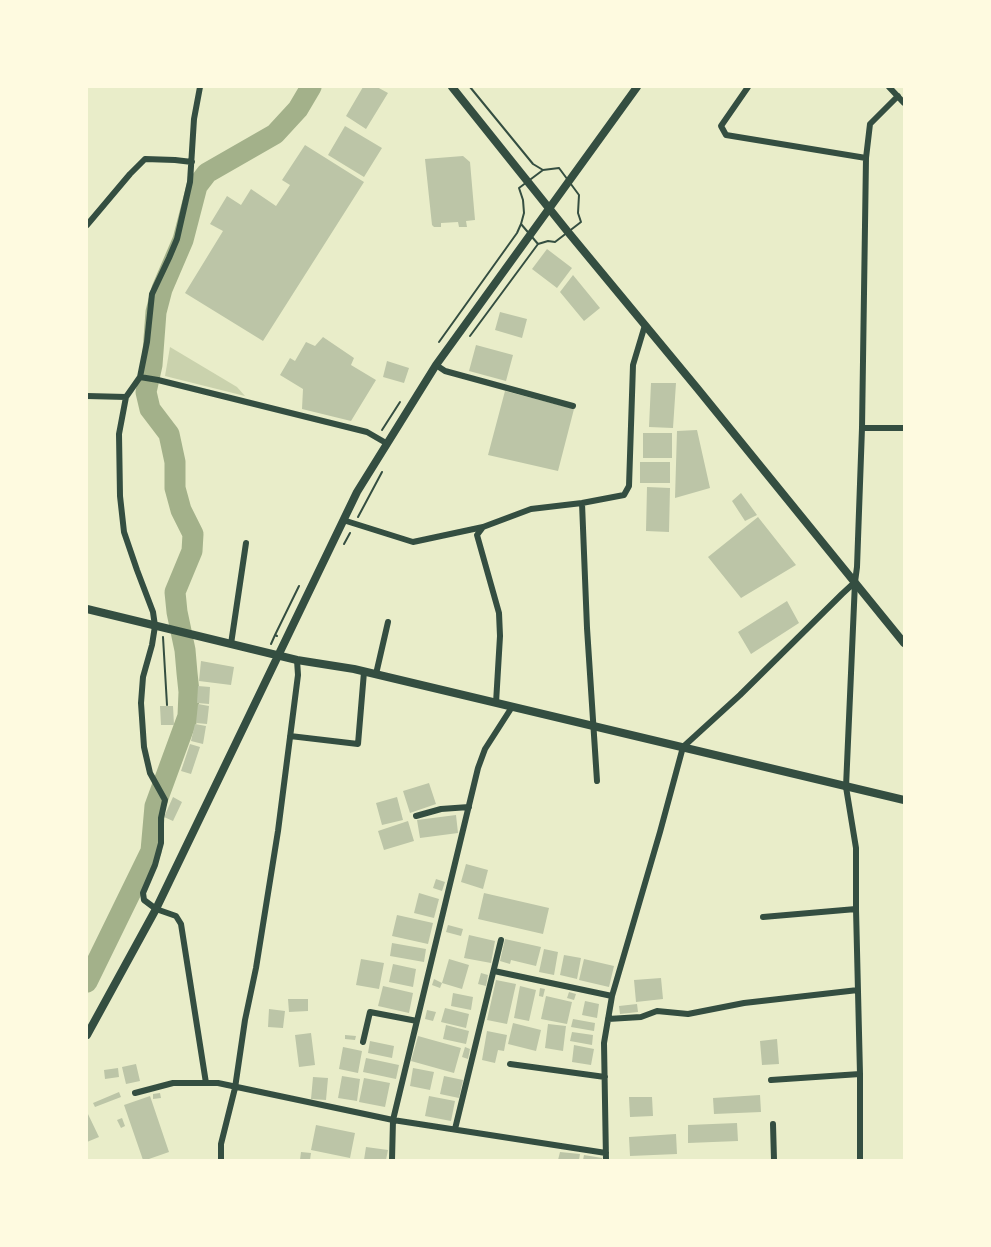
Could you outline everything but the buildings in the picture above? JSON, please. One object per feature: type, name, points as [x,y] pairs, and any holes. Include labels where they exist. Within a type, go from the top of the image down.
[{"type":"main road","points":[[452,87],[904,643]]},
{"type":"street","points":[[200,87],[194,119],[190,182],[177,239],[152,294],[147,342],[140,377],[126,397],[119,434],[120,496],[124,532],[159,627],[143,677],[141,703],[144,747],[150,773],[165,800],[161,818],[161,843],[155,865],[142,893],[144,900],[156,909],[176,916],[181,924],[206,1083]]},
{"type":"street","points":[[87,1035],[156,909],[357,492],[436,366],[637,87]]},
{"type":"street","points":[[748,87],[721,126],[726,135],[866,158]]},
{"type":"street","points":[[889,87],[904,103]]},
{"type":"street","points":[[860,1160],[856,848],[846,787],[862,428],[866,158],[870,124],[898,96]]},
{"type":"street","points":[[87,225],[144,159],[176,159],[192,162]]},
{"type":"street","points":[[343,520],[413,542],[483,526],[531,509],[624,495],[630,486],[633,365],[645,325]]},
{"type":"street","points":[[436,366],[445,371],[573,406]]},
{"type":"street","points":[[140,377],[367,432],[386,443]]},
{"type":"street","points":[[87,396],[126,397]]},
{"type":"street","points":[[862,428],[904,428]]},
{"type":"street","points":[[582,503],[592,726],[597,781]]},
{"type":"street","points":[[483,526],[477,535],[499,613],[496,703]]},
{"type":"street","points":[[231,644],[246,543]]},
{"type":"street","points":[[135,1093],[173,1083],[218,1083],[393,1120],[606,1156],[604,1043],[612,996],[683,747],[740,695],[855,582]]},
{"type":"street","points":[[87,609],[297,660],[375,674],[512,706],[904,800]]},
{"type":"street","points":[[375,674],[388,622]]},
{"type":"street","points":[[221,1160],[221,1144],[235,1088],[278,831],[298,675],[297,660]]},
{"type":"street","points":[[290,736],[358,744],[364,672]]},
{"type":"street","points":[[392,1160],[393,1120],[478,768],[485,749],[512,706]]},
{"type":"street","points":[[416,816],[441,809],[469,807]]},
{"type":"street","points":[[763,917],[856,909]]},
{"type":"street","points":[[455,1129],[501,940]]},
{"type":"street","points":[[494,971],[612,996]]},
{"type":"street","points":[[608,1019],[640,1017],[657,1011],[688,1014],[744,1003],[858,990]]},
{"type":"street","points":[[363,1042],[370,1012],[417,1021]]},
{"type":"street","points":[[510,1064],[605,1077]]},
{"type":"street","points":[[771,1080],[860,1074]]},
{"type":"street","points":[[773,1124],[774,1160]]},
{"type":"path","points":[[470,87],[533,164],[543,170]]},
{"type":"path","points":[[468,339],[538,244]]},
{"type":"path","points":[[340,552],[383,471]]},
{"type":"path","points":[[159,627],[167,705]]},
{"type":"path","points":[[266,652],[275,635],[285,640]]},
{"type":"green space","points":[[170,347],[237,387],[245,396],[165,376]]},
{"type":"waterway","points":[[87,982],[151,851],[155,806],[188,716],[189,692],[185,650],[175,592],[192,551],[193,534],[181,510],[175,488],[175,462],[169,434],[150,409],[146,392],[152,365],[156,312],[162,289],[183,240],[197,186],[207,173],[275,134],[298,109],[311,87]]}]
